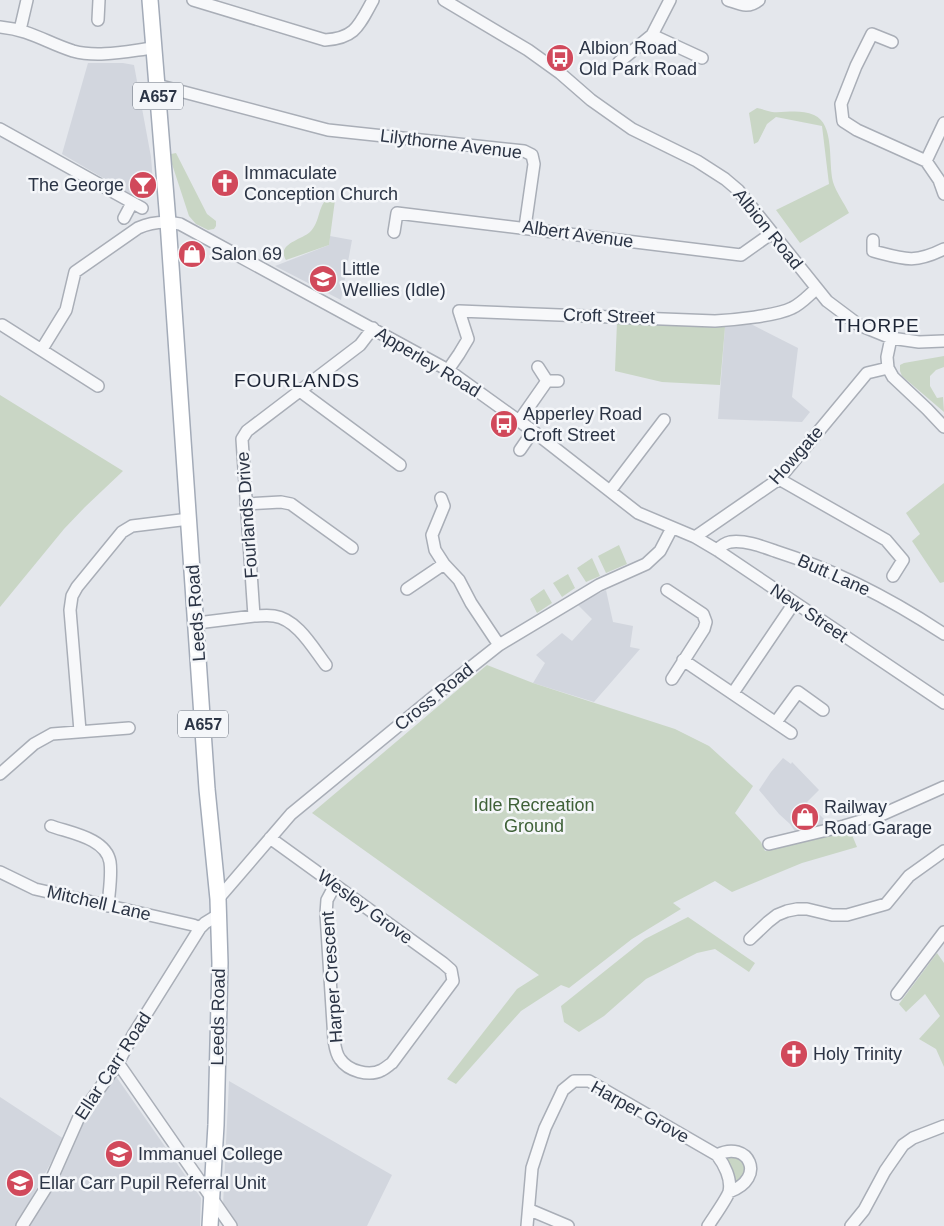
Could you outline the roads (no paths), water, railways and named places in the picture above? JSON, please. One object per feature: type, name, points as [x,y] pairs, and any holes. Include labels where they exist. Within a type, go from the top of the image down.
[{"type":"main road","name":"Leeds Road","points":[[150,0],[197,623],[207,789],[218,899],[220,963],[216,1125],[210,1226]]},
{"type":"street","points":[[20,30],[27,0]]},
{"type":"street","points":[[98,20],[99,0]]},
{"type":"street","points":[[193,0],[325,40],[340,39],[351,33],[360,24],[373,0]]},
{"type":"street","name":"Albion Road","points":[[444,0],[528,50],[560,73],[591,100],[632,129],[697,161],[725,179],[738,190],[827,301],[859,325],[891,338],[919,342],[944,341]]},
{"type":"street","points":[[619,62],[652,35],[670,0]]},
{"type":"street","points":[[728,0],[746,6],[752,5],[759,0]]},
{"type":"street","points":[[0,27],[20,30],[74,51],[93,54],[153,48]]},
{"type":"street","points":[[892,42],[872,34],[856,66],[841,104],[843,121],[856,130],[926,161],[939,180],[944,194]]},
{"type":"street","points":[[652,35],[702,58]]},
{"type":"street","name":"Lilythorne Avenue","points":[[157,85],[328,130],[524,151],[532,155],[534,164],[525,227]]},
{"type":"street","points":[[926,161],[944,122]]},
{"type":"street","points":[[0,129],[137,206],[124,218]]},
{"type":"street","name":"Albert Avenue","points":[[394,232],[397,213],[525,227],[741,255],[772,233]]},
{"type":"street","points":[[42,349],[66,310],[75,272],[138,228],[148,224],[168,222]]},
{"type":"street","name":"Apperley Road","points":[[168,222],[180,224],[448,370],[519,420],[638,513],[672,528]]},
{"type":"street","points":[[870,249],[906,260],[921,259],[944,249]]},
{"type":"street","name":"Croft Street","points":[[448,370],[468,339],[459,311],[715,321],[732,320],[783,312],[794,308],[816,289]]},
{"type":"street","points":[[2,325],[98,386]]},
{"type":"street","name":"Fourlands Drive","points":[[254,616],[242,439],[247,431],[360,345],[373,328]]},
{"type":"street","points":[[891,338],[887,357],[888,368],[893,377],[944,427]]},
{"type":"street","points":[[519,420],[552,381],[538,367]]},
{"type":"street","name":"Howgate","points":[[695,537],[779,479],[867,373],[888,368]]},
{"type":"street","points":[[300,391],[400,465]]},
{"type":"street","points":[[610,491],[664,420]]},
{"type":"street","points":[[520,450],[532,431]]},
{"type":"street","points":[[779,479],[886,540],[903,560],[893,576]]},
{"type":"street","points":[[441,498],[444,506],[432,535],[434,550],[459,580],[471,603],[499,645]]},
{"type":"street","points":[[246,504],[281,502],[291,504],[352,548]]},
{"type":"street","points":[[80,731],[70,610],[72,596],[77,587],[122,532],[132,526],[189,519]]},
{"type":"street","name":"New Street","points":[[672,528],[695,537],[717,550],[944,703]]},
{"type":"street","name":"Cross Road","points":[[218,899],[291,814],[499,645],[599,584],[646,564],[660,551],[672,528]]},
{"type":"street","name":"Butt Lane","points":[[717,550],[722,545],[730,542],[756,545],[810,562],[844,577],[944,634]]},
{"type":"street","points":[[406,589],[444,564]]},
{"type":"street","points":[[667,590],[683,594],[703,614],[706,622],[704,629],[672,680]]},
{"type":"street","points":[[733,693],[794,603]]},
{"type":"street","points":[[197,623],[254,616],[275,616],[288,622],[298,630],[326,665]]},
{"type":"street","points":[[683,660],[791,733]]},
{"type":"street","points":[[776,722],[798,692],[823,710]]},
{"type":"street","points":[[0,774],[34,744],[52,734],[129,728]]},
{"type":"street","points":[[769,844],[881,815],[944,787]]},
{"type":"street","points":[[51,826],[94,841],[108,855],[110,863],[108,906]]},
{"type":"street","name":"Wesley Grove","points":[[270,838],[443,963],[450,970],[453,980]]},
{"type":"street","points":[[750,939],[768,922],[787,911],[797,909],[846,915],[886,904],[909,876],[944,851]]},
{"type":"street","name":"Mitchell Lane","points":[[0,872],[35,889],[200,928]]},
{"type":"street","name":"Harper Crescent","points":[[335,885],[327,900],[326,914],[334,1040],[339,1058],[346,1065],[358,1071],[368,1073],[381,1071],[392,1063],[453,980]]},
{"type":"street","name":"Ellar Carr Road","points":[[22,1226],[52,1178],[79,1117],[118,1063],[200,928],[205,922],[218,915]]},
{"type":"street","points":[[897,994],[944,932]]},
{"type":"street","points":[[118,1063],[231,1226]]},
{"type":"street","name":"Harper Grove","points":[[530,1210],[532,1168],[545,1128],[563,1090],[574,1081],[589,1081],[717,1155]]},
{"type":"street","points":[[852,1226],[864,1210],[885,1171],[903,1145],[913,1138],[944,1126]]},
{"type":"street","points":[[708,1226],[729,1192],[744,1184],[748,1179],[750,1166],[748,1160],[738,1151],[724,1151],[717,1155],[727,1173],[729,1192]]},
{"type":"street","points":[[527,1226],[530,1210],[568,1226]]},
{"type":"place","name":"Albion Road Old Park Road","points":[[560,58]]},
{"type":"place","name":"Immaculate Conception Church","points":[[225,183]]},
{"type":"place","name":"The George","points":[[143,185]]},
{"type":"place","name":"Salon 69","points":[[192,254]]},
{"type":"place","name":"Little Wellies (Idle)","points":[[323,279]]},
{"type":"place","name":"Apperley Road Croft Street","points":[[504,424]]},
{"type":"place","name":"Railway Road Garage","points":[[805,817]]},
{"type":"place","name":"Holy Trinity","points":[[794,1054]]},
{"type":"place","name":"Immanuel College","points":[[119,1154]]},
{"type":"place","name":"Ellar Carr Pupil Referral Unit","points":[[20,1183]]},
{"type":"district","name":"THORPE","points":[[877,325]]},
{"type":"district","name":"FOURLANDS","points":[[297,380]]},
{"type":"park label","name":"Idle Recreation Ground","points":[[534,815]]}]
